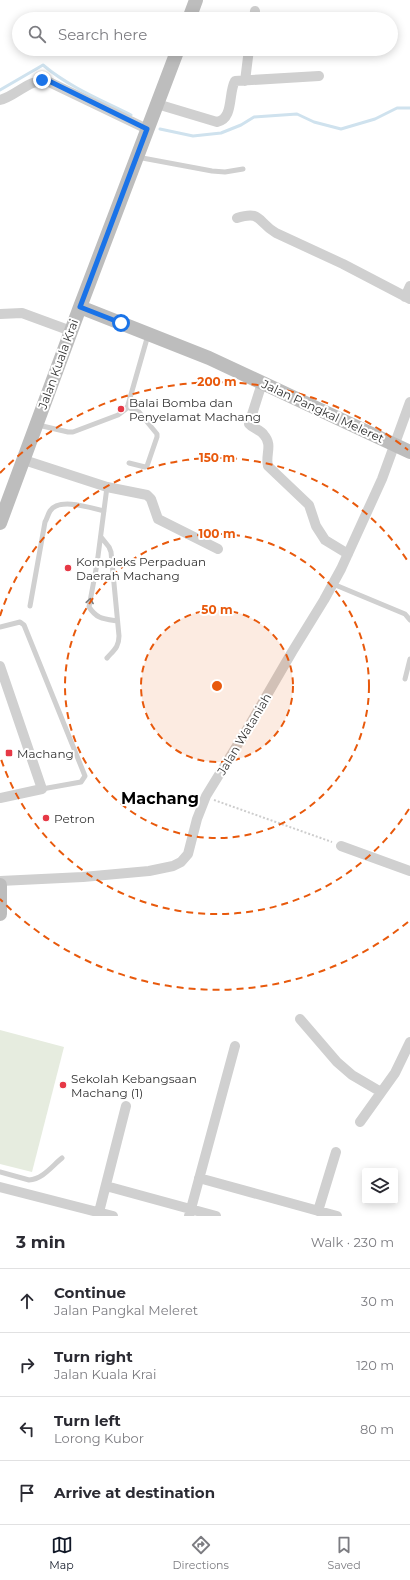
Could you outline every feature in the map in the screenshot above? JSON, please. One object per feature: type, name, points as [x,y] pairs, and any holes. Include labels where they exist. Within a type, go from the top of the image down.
[{"type":"main road","points":[[192,12],[196,0]]},
{"type":"main road","name":"Jalan Kuala Krai","points":[[0,523],[136,157],[175,56]]},
{"type":"main road","name":"Jalan Pangkal Meleret","points":[[80,307],[209,358],[410,452]]},
{"type":"main road","points":[[0,885],[0,914]]},
{"type":"street","points":[[244,81],[249,56]]},
{"type":"street","points":[[157,104],[217,122],[222,121],[227,117],[234,82],[319,76]]},
{"type":"street","points":[[0,100],[42,80],[47,81],[147,129]]},
{"type":"street","points":[[237,218],[249,215],[258,216],[276,233],[343,264],[408,298],[410,286]]},
{"type":"street","points":[[0,314],[22,313],[71,331]]},
{"type":"street","points":[[262,383],[249,424],[253,428],[262,432],[268,440],[268,466],[309,505],[316,526],[325,540],[348,554]]},
{"type":"street","name":"Jalan Wataniah","points":[[0,881],[83,877],[149,871],[173,866],[181,862],[188,854],[197,819],[206,796],[250,726],[333,584],[348,554],[382,479],[410,402]]},
{"type":"street","points":[[24,460],[107,488],[147,495],[151,499],[158,519],[218,549]]},
{"type":"street","points":[[0,666],[42,790],[0,798]]},
{"type":"street","points":[[341,846],[410,871]]},
{"type":"street","points":[[300,1019],[337,1062],[352,1075],[381,1092]]},
{"type":"street","points":[[360,1122],[395,1072],[410,1042]]},
{"type":"street","points":[[190,1212],[235,1046]]},
{"type":"street","points":[[0,1187],[106,1215],[106,1186],[126,1106]]},
{"type":"street","points":[[318,1211],[336,1152]]},
{"type":"street","points":[[199,1178],[337,1216]]},
{"type":"street","points":[[106,1186],[190,1212],[216,1216]]},
{"type":"lane","points":[[136,157],[212,171],[225,172],[243,169]]},
{"type":"lane","points":[[36,424],[70,433],[118,415],[127,407],[149,334]]},
{"type":"lane","points":[[127,407],[139,412],[156,432],[157,437],[147,466],[145,467],[129,463]]},
{"type":"lane","points":[[107,488],[101,537],[89,607],[95,616],[117,621]]},
{"type":"lane","points":[[30,606],[46,522],[51,510],[58,504],[66,503],[104,511]]},
{"type":"lane","points":[[101,537],[111,552],[119,643],[116,649],[107,658]]},
{"type":"lane","points":[[333,584],[405,614],[410,620]]},
{"type":"lane","points":[[0,627],[20,622],[24,625],[85,776],[81,782],[42,790]]},
{"type":"lane","points":[[405,679],[410,659]]},
{"type":"lane","points":[[0,1172],[30,1180],[41,1176],[62,1158]]},
{"type":"path","points":[[206,796],[341,846]]},
{"type":"shaded area","points":[[0,1030],[64,1047],[32,1172],[0,1164]]},
{"type":"waterway","points":[[0,90],[43,65],[74,87],[131,115]]},
{"type":"waterway","points":[[160,129],[193,136],[221,133],[241,125],[254,117],[297,114],[314,122],[341,129],[375,119],[397,108],[410,108]]},
{"type":"place","name":"Balai Bomba dan Penyelamat Machang","points":[[121,409]]},
{"type":"place","name":"Kompleks Perpaduan Daerah Machang","points":[[68,568]]},
{"type":"place","name":"Machang","points":[[9,753]]},
{"type":"place","name":"Petron","points":[[46,818]]},
{"type":"place","name":"Sekolah Kebangsaan Machang (1)","points":[[63,1085]]},
{"type":"district","name":"Machang","points":[[160,798]]},
{"type":"route","points":[[42,80],[51,82],[147,129],[80,307],[121,323]]}]
